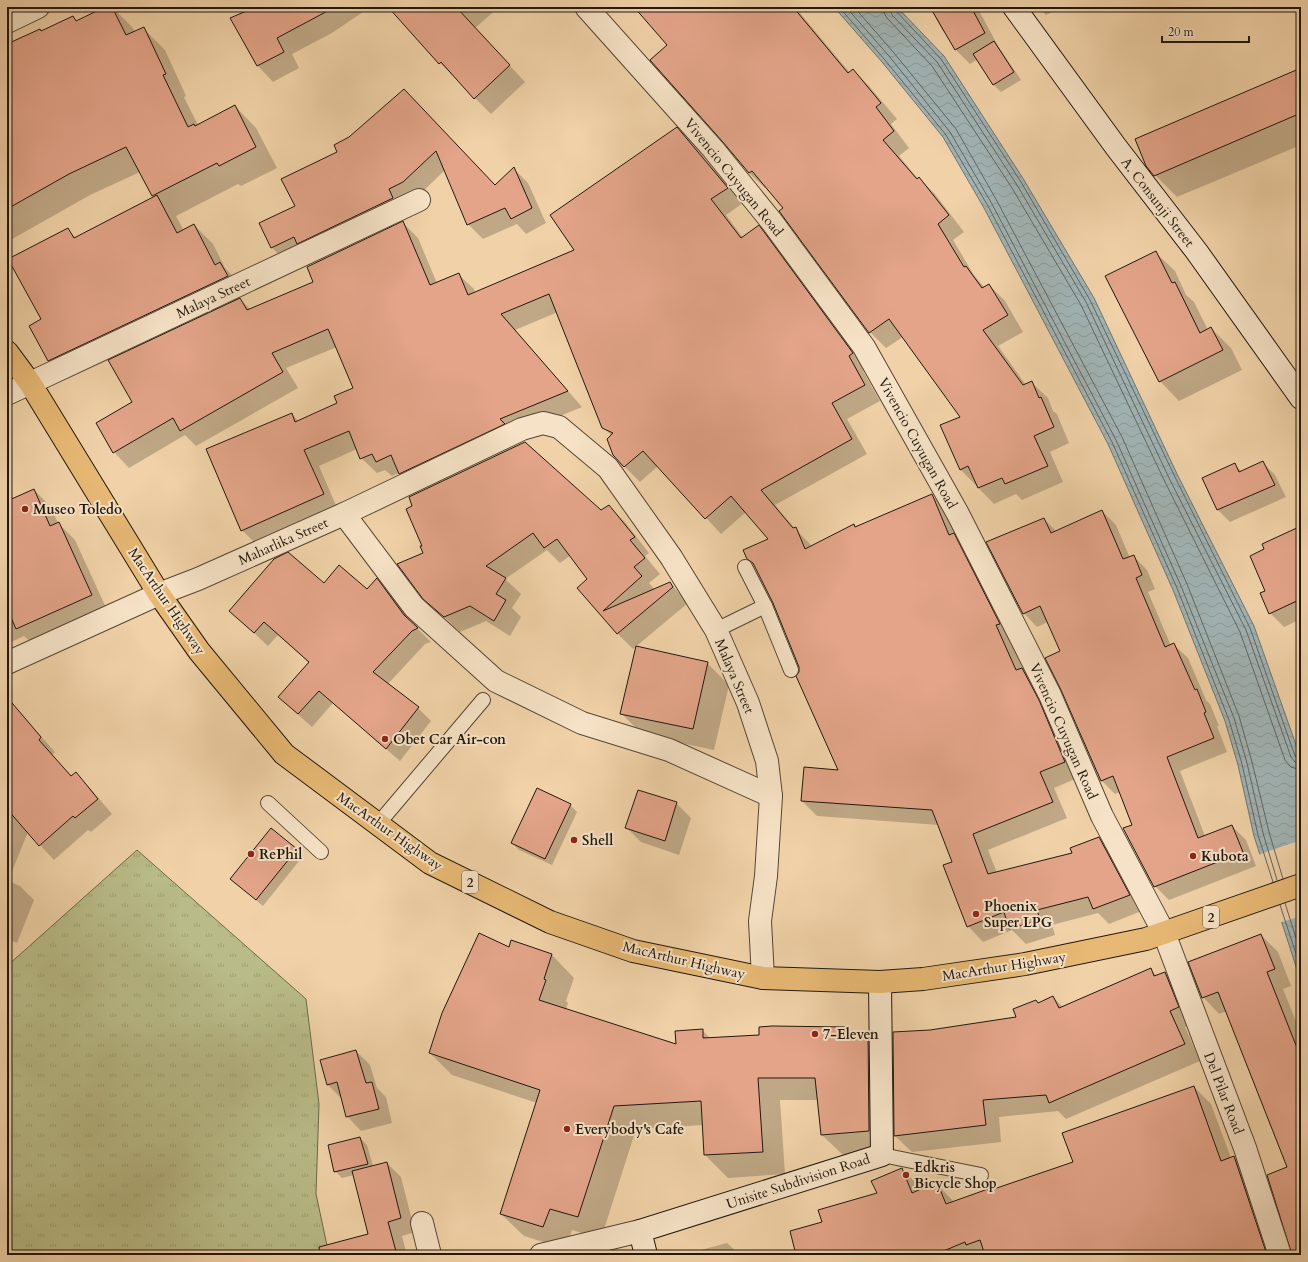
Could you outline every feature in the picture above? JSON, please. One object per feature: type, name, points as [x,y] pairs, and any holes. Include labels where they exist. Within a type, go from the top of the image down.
[{"type":"highway","name":"MacArthur Highway","points":[[7,352],[30,383],[159,594],[199,651],[284,754],[430,863],[550,922],[633,951],[763,978],[880,982],[923,979],[1025,964],[1146,939],[1301,885]]},
{"type":"street","points":[[7,22],[38,7]]},
{"type":"street","name":"Vivencio Cuyugan Road","points":[[586,7],[714,149],[772,222],[864,347],[958,514],[1050,695],[1102,816],[1164,933]]},
{"type":"street","name":"A. Consunji Street","points":[[1014,7],[1116,147],[1197,252],[1301,398]]},
{"type":"street","name":"Malaya Street","points":[[7,394],[418,200]]},
{"type":"street","name":"Maharlika Street","points":[[7,663],[159,594],[198,579],[344,514],[522,429],[543,423],[559,427]]},
{"type":"street","name":"Malaya Street","points":[[559,427],[608,468],[671,557],[716,630],[748,703],[767,761],[771,796],[766,876],[760,921],[763,978]]},
{"type":"street","points":[[344,514],[414,607],[496,681],[582,723],[669,750],[771,796]]},
{"type":"street","name":"Del Pilar Road","points":[[1164,933],[1245,1148],[1280,1255]]},
{"type":"street","name":"Unisite Subdivision Road","points":[[541,1255],[640,1231],[882,1155],[880,982]]},
{"type":"street","points":[[422,1223],[430,1255]]},
{"type":"street","points":[[640,1231],[646,1255]]},
{"type":"lane","points":[[745,567],[765,606],[791,670]]},
{"type":"lane","points":[[716,630],[765,606]]},
{"type":"lane","points":[[378,824],[483,700]]},
{"type":"lane","points":[[268,803],[321,852]]},
{"type":"lane","points":[[882,1155],[981,1175]]},
{"type":"green space","points":[[137,850],[306,999],[319,1104],[316,1194],[329,1255],[7,1255],[7,966]]},
{"type":"water","points":[[834,7],[897,7],[944,56],[1024,180],[1094,298],[1178,476],[1254,626],[1301,759],[1301,982],[1254,836],[1238,765],[1225,721],[1173,590],[1108,444],[984,208],[943,137],[882,62]]},
{"type":"pier","points":[[1301,840],[1301,916],[1279,923],[1258,855]]},
{"type":"building","points":[[105,7],[112,7],[126,35],[144,27],[166,74],[163,75],[188,127],[194,124],[195,126],[235,105],[256,147],[219,166],[217,163],[152,196],[126,147],[69,174],[7,209],[7,44],[40,29],[41,31],[73,16],[76,21]]},
{"type":"building","points":[[256,7],[335,7],[277,38],[284,52],[257,66],[230,18]]},
{"type":"building","points":[[388,7],[456,7],[510,65],[474,99],[441,62],[439,64]]},
{"type":"building","points":[[634,7],[793,7],[848,73],[853,69],[881,103],[876,107],[894,131],[883,140],[917,179],[919,177],[949,215],[938,224],[964,267],[966,266],[982,288],[989,284],[1008,315],[983,330],[1023,385],[1032,381],[1039,398],[1041,397],[1054,427],[1034,436],[1048,466],[1005,484],[1002,478],[978,488],[968,466],[960,470],[940,425],[960,417],[889,319],[869,333],[779,211],[783,208],[752,171],[749,173],[650,60],[667,45]]},
{"type":"building","points":[[930,7],[971,7],[985,33],[955,50]]},
{"type":"building","points":[[994,41],[1014,72],[993,85],[973,54]]},
{"type":"building","points":[[1301,68],[1301,113],[1154,176],[1146,166],[1135,139]]},
{"type":"building","points":[[404,89],[495,185],[514,167],[532,208],[511,219],[505,208],[467,225],[436,151],[403,182],[389,189],[393,198],[297,244],[294,237],[271,248],[259,223],[295,206],[281,179],[337,152],[334,145],[349,137]]},
{"type":"building","points":[[677,127],[728,188],[711,199],[741,238],[759,225],[853,353],[849,356],[865,385],[832,403],[852,439],[761,490],[793,528],[796,527],[805,549],[854,524],[855,527],[932,494],[949,535],[954,533],[1000,624],[996,625],[1016,670],[1022,668],[1039,700],[1065,762],[1040,772],[1053,802],[973,834],[988,874],[1072,853],[1070,848],[1099,837],[1130,895],[1093,909],[1088,897],[1037,910],[1040,920],[1009,929],[1004,912],[967,927],[943,865],[952,862],[932,810],[801,801],[804,767],[838,770],[796,676],[799,672],[799,667],[773,603],[753,563],[747,559],[743,550],[768,539],[731,496],[705,519],[643,451],[624,467],[613,455],[607,439],[613,433],[602,428],[549,294],[501,314],[568,391],[500,419],[505,424],[399,474],[391,455],[376,462],[372,454],[360,459],[349,431],[304,450],[324,494],[241,531],[206,449],[292,413],[295,422],[337,403],[334,396],[353,388],[328,329],[272,353],[283,372],[180,431],[173,418],[113,453],[96,423],[132,402],[108,360],[240,298],[247,310],[313,282],[307,267],[403,221],[430,285],[459,273],[468,295],[574,250],[550,215]]},
{"type":"building","points":[[157,195],[177,233],[194,224],[215,265],[220,262],[228,276],[48,361],[29,326],[41,319],[8,259],[68,228],[74,238]]},
{"type":"building","points":[[1156,251],[1172,283],[1175,282],[1200,333],[1211,327],[1223,350],[1159,382],[1105,276]]},
{"type":"building","points":[[525,442],[601,510],[609,505],[635,537],[630,540],[645,558],[634,567],[642,576],[603,611],[670,582],[673,587],[617,634],[577,588],[587,579],[557,539],[544,548],[533,533],[486,566],[506,578],[496,594],[506,600],[494,621],[470,606],[444,617],[423,599],[397,564],[423,553],[420,546],[422,546],[406,509],[412,506],[409,497]]},
{"type":"building","points":[[1263,461],[1275,485],[1217,510],[1202,478],[1235,463],[1239,472]]},
{"type":"building","points":[[34,489],[50,526],[59,522],[92,595],[16,629],[7,608],[7,501]]},
{"type":"building","points":[[1102,510],[1123,559],[1134,555],[1142,575],[1136,578],[1165,647],[1174,643],[1195,690],[1197,689],[1206,712],[1204,713],[1214,738],[1167,757],[1198,838],[1232,825],[1243,852],[1154,887],[1123,828],[1132,825],[1113,776],[1101,781],[1061,690],[1045,658],[1060,651],[1040,606],[1023,614],[986,542],[1044,518],[1051,533]]},
{"type":"building","points":[[1301,526],[1301,599],[1269,614],[1260,593],[1265,591],[1250,556],[1264,549],[1262,544]]},
{"type":"building","points":[[288,552],[324,583],[339,565],[367,589],[377,578],[404,615],[418,628],[412,631],[373,672],[419,707],[386,749],[319,691],[298,714],[278,697],[309,662],[264,622],[254,633],[229,611],[274,559]]},
{"type":"building","points":[[636,646],[708,662],[693,729],[620,714]]},
{"type":"building","points":[[7,697],[41,737],[39,740],[71,776],[76,772],[98,799],[75,818],[73,816],[39,846],[7,809]]},
{"type":"building","points":[[537,788],[571,804],[545,859],[511,843]]},
{"type":"building","points":[[638,790],[677,802],[665,841],[625,828]]},
{"type":"building","points":[[271,828],[297,849],[256,900],[230,879]]},
{"type":"building","points":[[479,933],[509,947],[511,940],[552,954],[544,979],[546,980],[539,1000],[676,1044],[675,1031],[703,1029],[703,1038],[759,1035],[759,1027],[772,1026],[847,1027],[847,1034],[868,1033],[869,1131],[821,1135],[815,1078],[758,1078],[763,1152],[704,1155],[701,1101],[614,1106],[578,1217],[550,1209],[543,1227],[500,1214],[540,1090],[429,1053],[442,1013]]},
{"type":"building","points":[[1261,934],[1275,969],[1267,972],[1301,1058],[1301,1255],[1292,1255],[1267,1175],[1287,1167],[1218,992],[1202,998],[1188,962]]},
{"type":"building","points":[[1151,968],[1154,976],[1165,972],[1179,1007],[1170,1011],[1185,1044],[1049,1103],[1046,1095],[983,1100],[986,1125],[894,1136],[893,1032],[930,1030],[1016,1017],[1013,1009],[1036,1000],[1038,1003],[1053,996],[1059,1008]]},
{"type":"building","points":[[356,1050],[366,1083],[372,1082],[379,1109],[346,1117],[337,1082],[327,1085],[320,1060]]},
{"type":"building","points":[[1194,1086],[1221,1161],[1234,1156],[1267,1255],[985,1255],[980,1240],[966,1245],[965,1242],[934,1255],[796,1255],[790,1231],[822,1222],[818,1210],[877,1193],[871,1181],[902,1168],[912,1193],[937,1182],[946,1204],[1073,1162],[1062,1133]]},
{"type":"building","points":[[360,1137],[368,1164],[334,1172],[328,1145]]},
{"type":"building","points":[[387,1162],[401,1218],[388,1222],[397,1255],[320,1255],[319,1247],[368,1234],[352,1171]]},
{"type":"place","name":"Museo Toledo","points":[[25,509]]},
{"type":"place","name":"Obet Car Air-con","points":[[385,739]]},
{"type":"place","name":"Shell","points":[[574,840]]},
{"type":"place","name":"RePhil","points":[[251,854]]},
{"type":"place","name":"Kubota","points":[[1193,856]]},
{"type":"place","name":"Phoenix Super LPG","points":[[976,914]]},
{"type":"place","name":"7-Eleven","points":[[815,1034]]},
{"type":"place","name":"Everybody's Cafe","points":[[567,1129]]},
{"type":"place","name":"Edkris Bicycle Shop","points":[[906,1175]]}]
